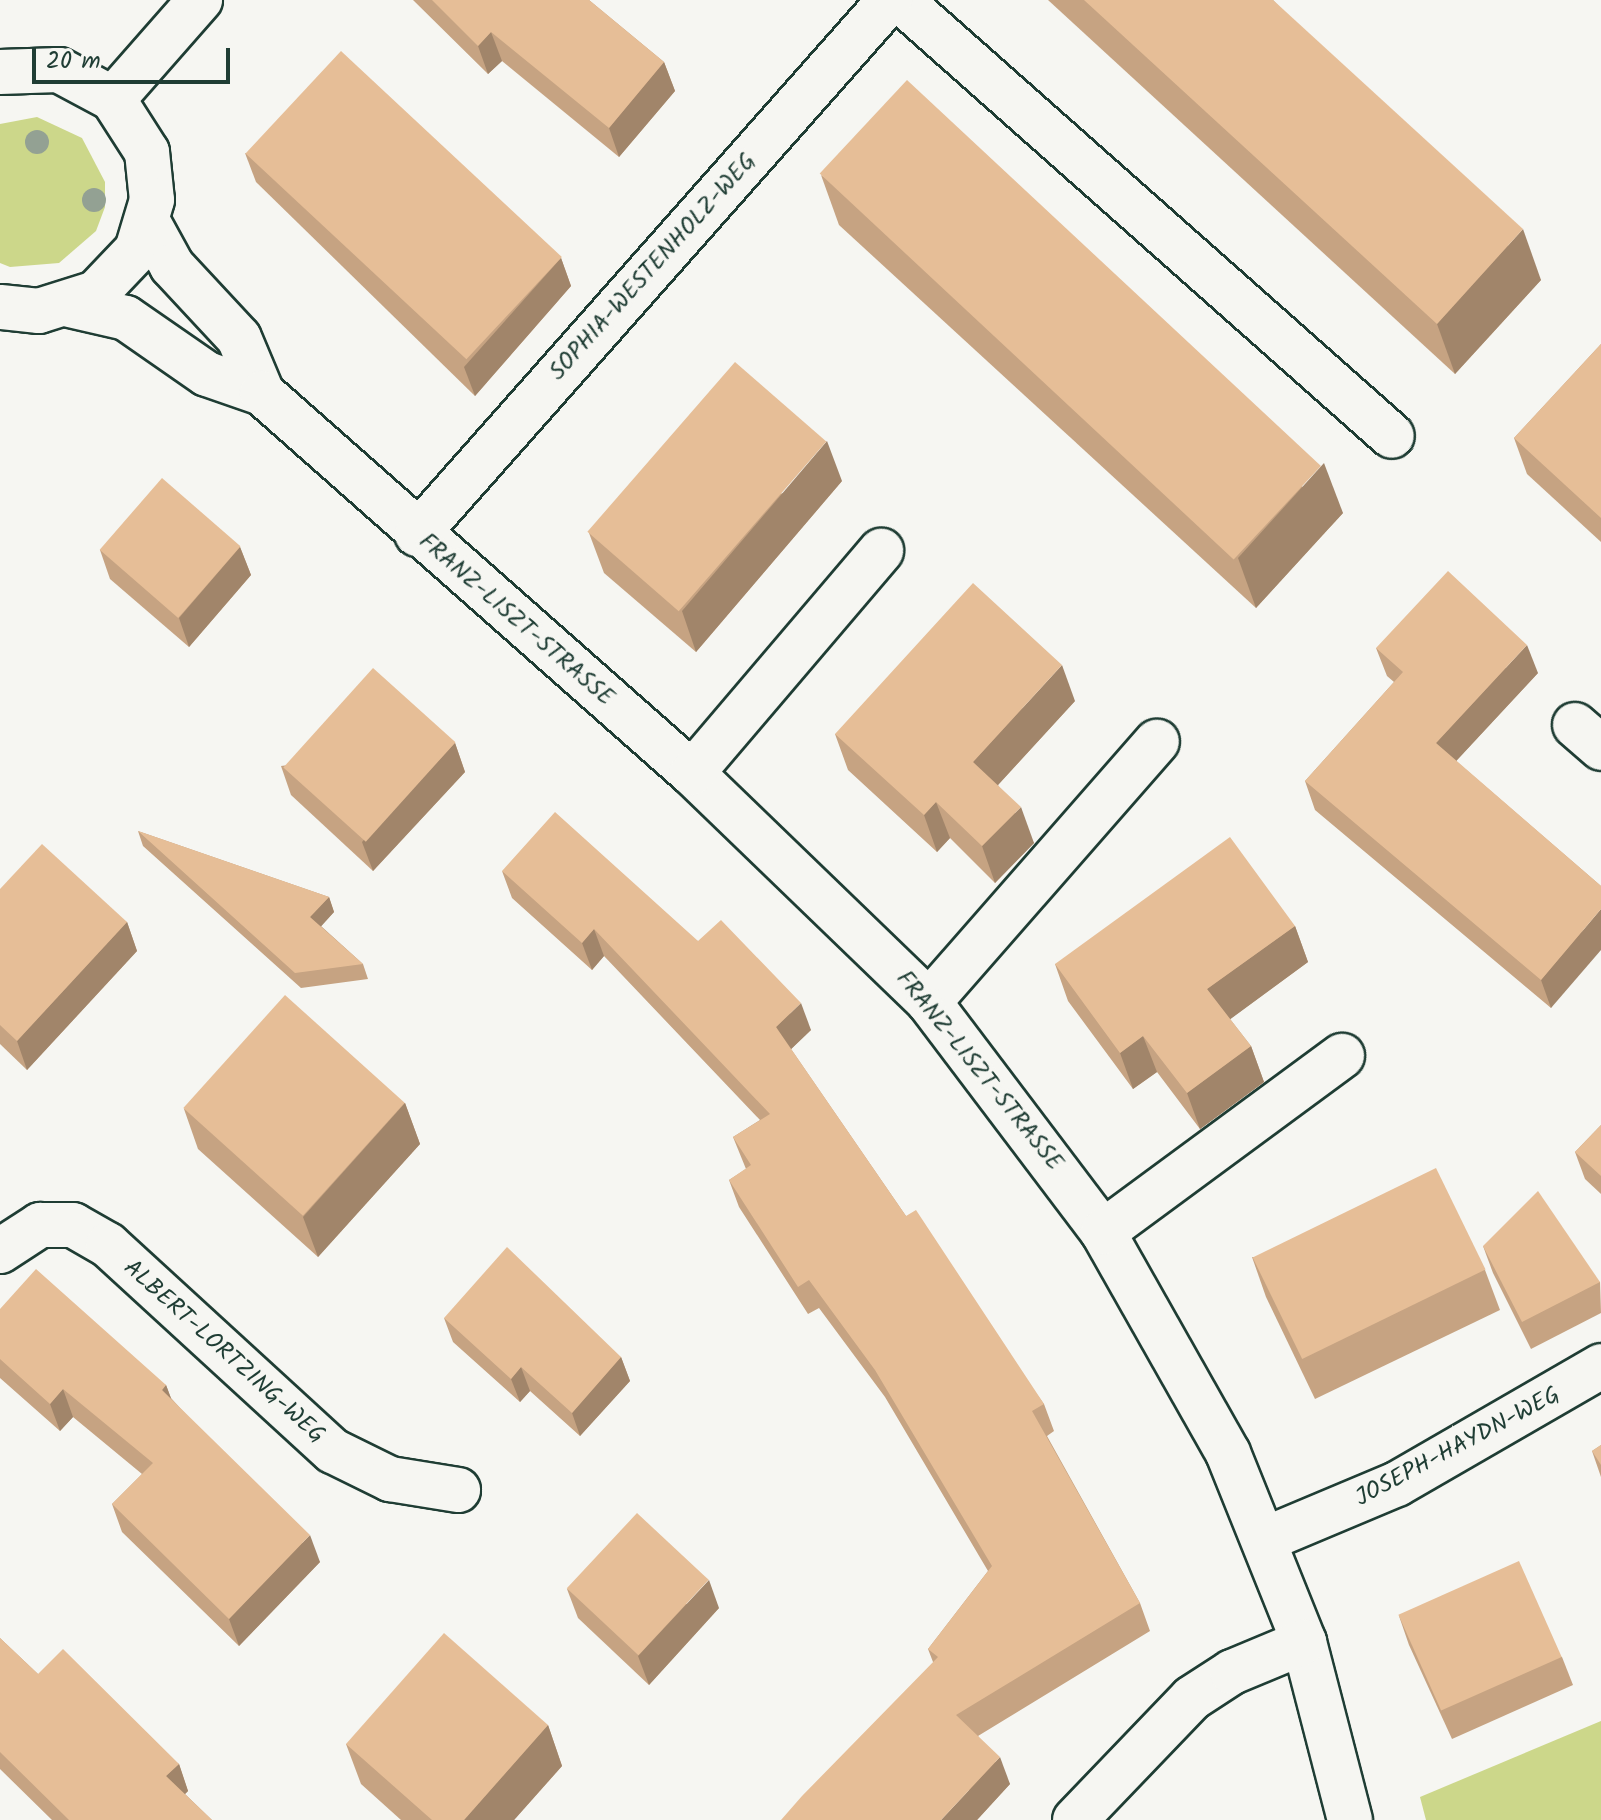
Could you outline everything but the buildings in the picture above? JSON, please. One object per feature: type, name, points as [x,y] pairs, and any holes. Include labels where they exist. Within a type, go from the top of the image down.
[{"type":"street","points":[[113,99],[200,0]]},
{"type":"street","name":"SOPHIA-WESTENHOLZ-WEG","points":[[417,534],[890,0]]},
{"type":"street","points":[[900,0],[1392,436]]},
{"type":"street","points":[[0,72],[59,70],[113,99],[147,152],[148,222],[123,269],[70,305]]},
{"type":"street","name":"FRANZ-LISZT-STRASSE","points":[[148,222],[172,266],[239,338],[262,393]]},
{"type":"street","name":"FRANZ-LISZT-STRASSE","points":[[0,307],[70,305],[126,318],[207,374],[262,393],[417,534],[692,773],[929,1002],[1103,1232],[1228,1453],[1266,1539],[1304,1642],[1350,1820]]},
{"type":"street","points":[[692,773],[881,551]]},
{"type":"street","points":[[929,1002],[1157,742]]},
{"type":"street","points":[[1103,1232],[1342,1056]]},
{"type":"street","name":"ALBERT-LORTZING-WEG","points":[[0,1251],[40,1225],[73,1225],[108,1245],[333,1451],[390,1479],[458,1490]]},
{"type":"street","name":"JOSEPH-HAYDN-WEG","points":[[1266,1539],[1397,1484],[1560,1396],[1601,1366]]},
{"type":"street","points":[[1075,1820],[1192,1698],[1232,1672],[1304,1642]]},
{"type":"green space","points":[[37,117],[82,138],[105,182],[105,207],[96,231],[59,263],[10,267],[0,263],[0,124]]},
{"type":"green space","points":[[1601,1721],[1601,1820],[1426,1820],[1420,1797]]}]
